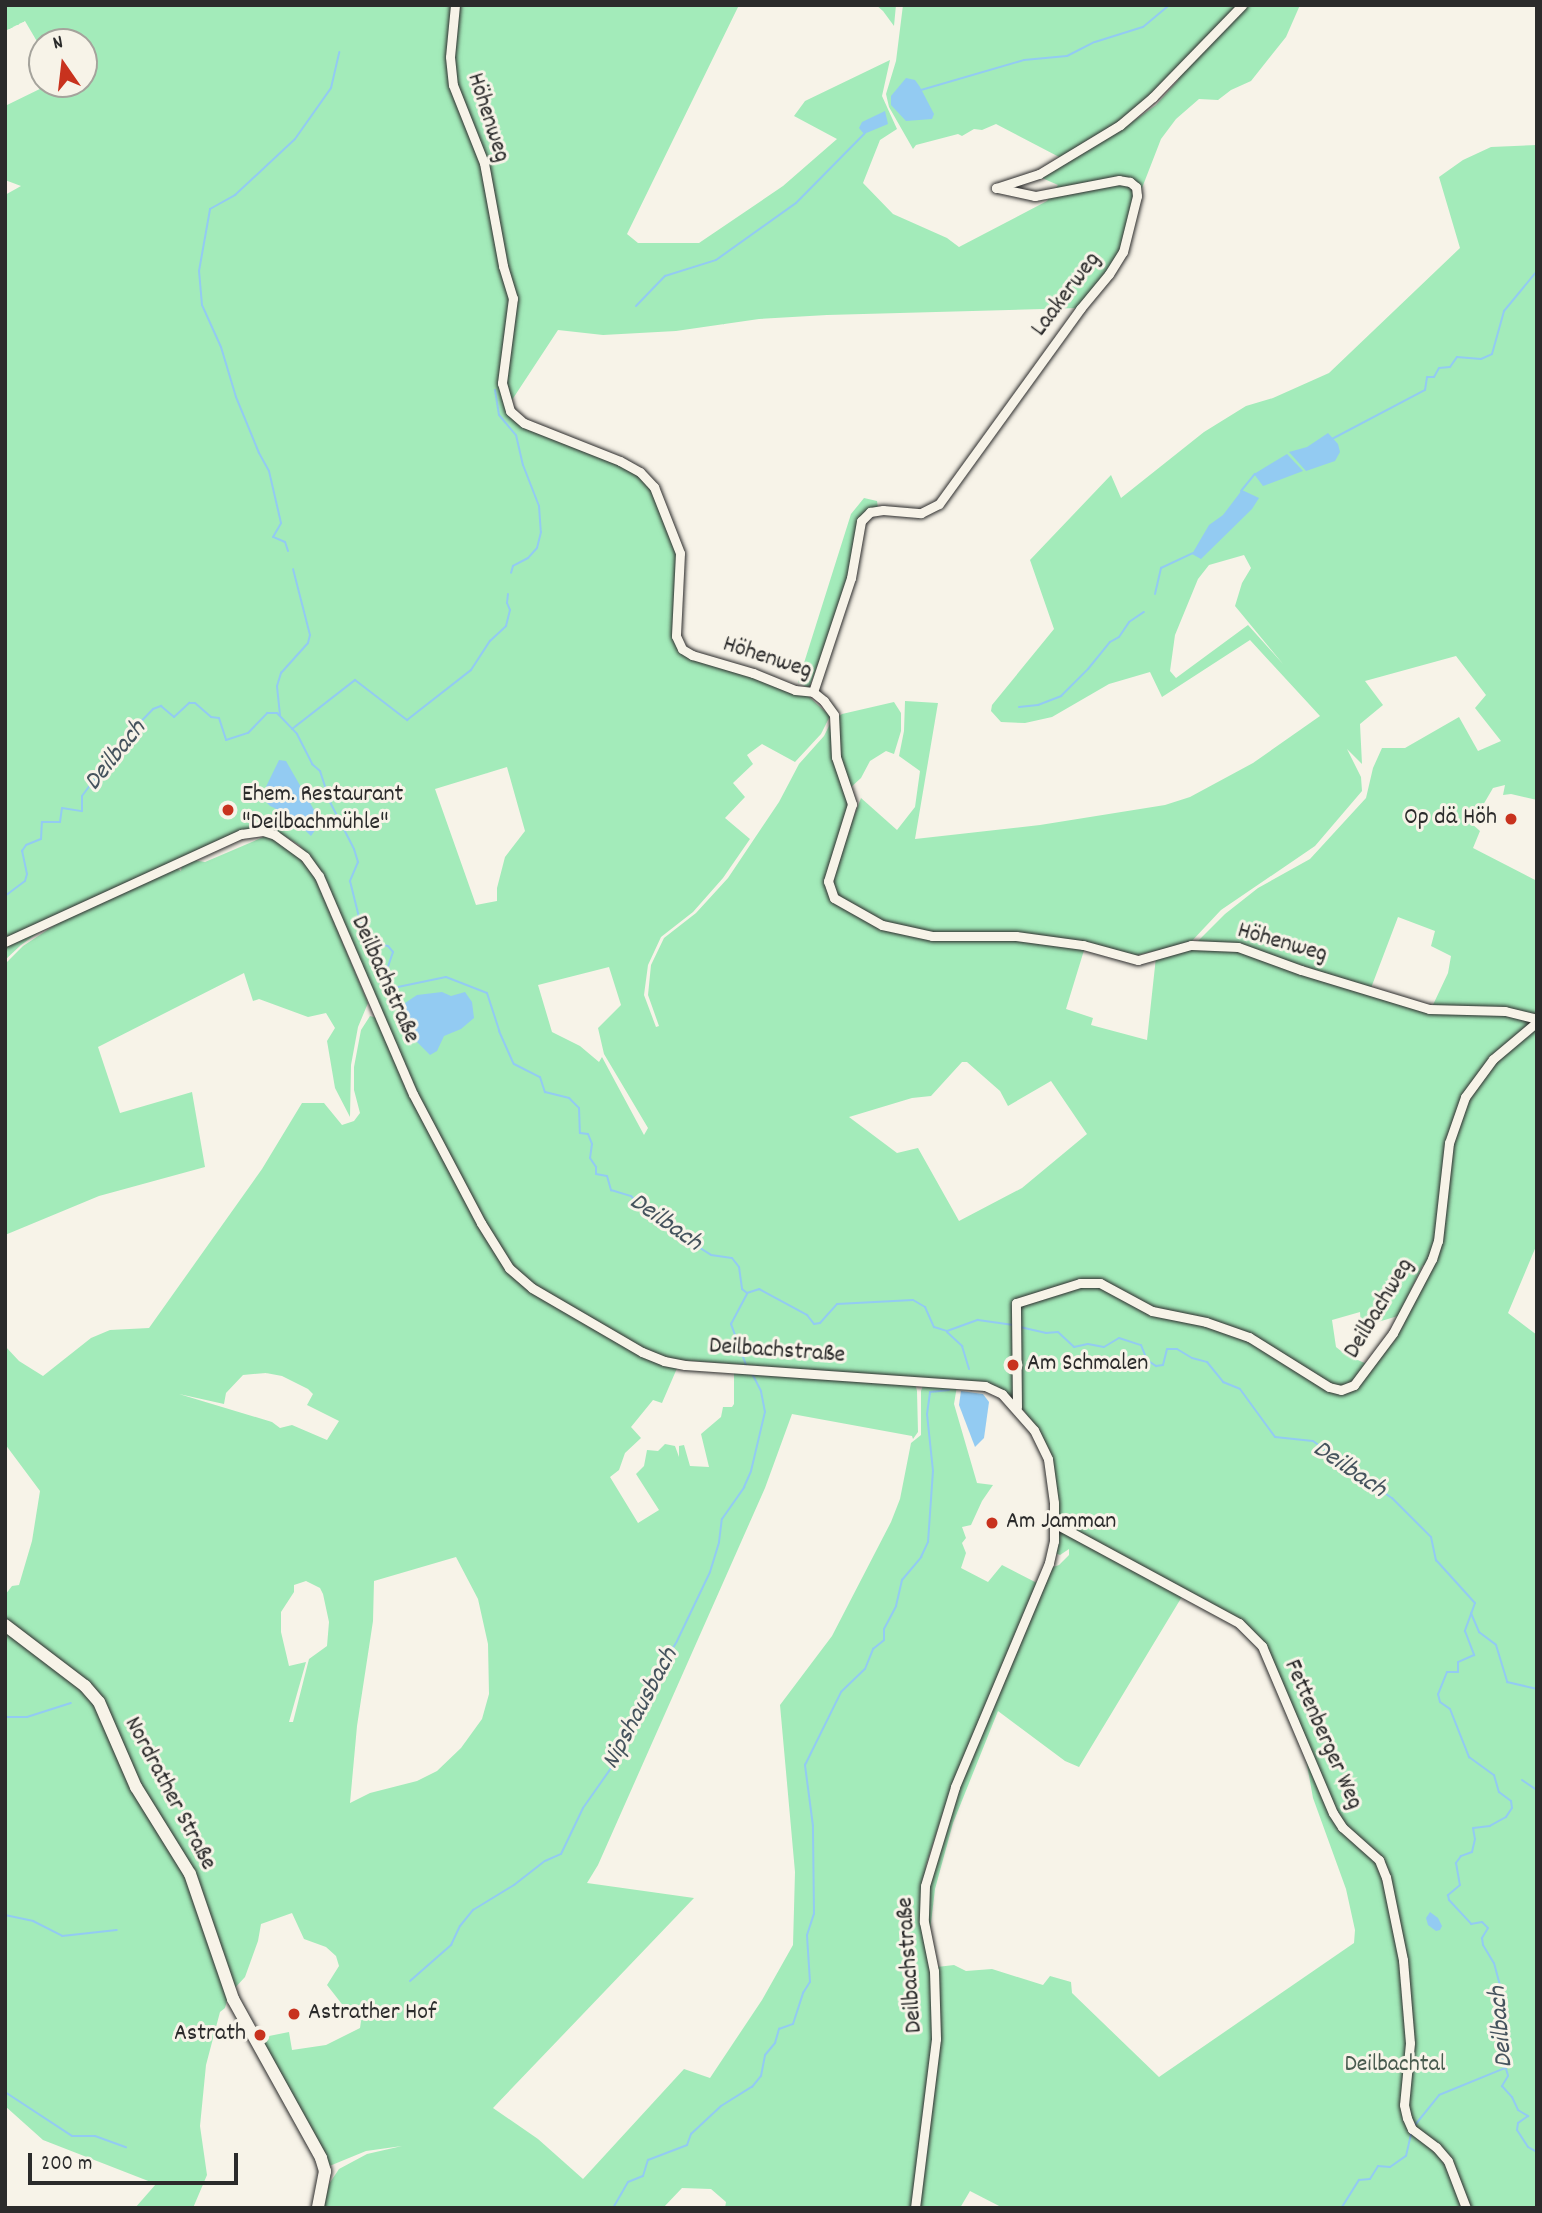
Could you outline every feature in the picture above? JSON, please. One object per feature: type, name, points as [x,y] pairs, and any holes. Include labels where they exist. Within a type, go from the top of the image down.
[{"type":"main road","name":"Nordrather Straße","points":[[5,1625],[85,1686],[99,1702],[136,1787],[190,1874],[233,1999],[321,2158],[325,2171],[318,2208]]},
{"type":"street","name":"Höhenweg","points":[[455,5],[450,57],[453,85],[484,163],[503,266],[513,298],[502,383],[510,411],[524,423],[620,461],[640,472],[654,487],[680,553],[676,636],[686,652],[753,673],[795,690],[813,692],[834,715],[835,757],[852,804],[831,869],[829,889],[842,905],[881,925],[932,936],[995,934],[1083,945],[1130,959],[1148,958],[1191,945],[1238,947],[1301,970],[1429,1009],[1505,1011],[1537,1020]]},
{"type":"street","name":"Laakerweg","points":[[813,692],[851,578],[861,521],[870,512],[921,513],[939,504],[1071,320],[1123,253],[1137,196],[1136,187],[1130,182],[1119,180],[1035,196],[996,188],[1039,174],[1120,125],[1153,97],[1242,5]]},
{"type":"street","name":"Deilbachstraße","points":[[5,943],[240,834],[263,831],[275,835],[305,857],[318,876],[413,1094],[495,1246],[509,1268],[532,1288],[642,1352],[664,1361],[726,1368],[970,1383],[1002,1394],[1017,1407],[1034,1430],[1048,1460],[1054,1523],[1049,1563],[955,1787],[929,1865],[924,1922],[934,1971],[936,2039],[915,2208]]},
{"type":"street","name":"Deilbachweg","points":[[1017,1407],[1016,1303],[1068,1285],[1100,1283],[1152,1311],[1206,1322],[1250,1338],[1329,1387],[1341,1390],[1354,1385],[1393,1333],[1432,1259],[1438,1241],[1449,1143],[1465,1097],[1493,1059],[1537,1020]]},
{"type":"street","name":"Fettenberger Weg","points":[[1054,1523],[1239,1623],[1262,1646],[1333,1813],[1342,1827],[1379,1860],[1386,1877],[1403,1960],[1409,2043],[1404,2105],[1406,2118],[1412,2129],[1436,2147],[1448,2161],[1466,2208]]},
{"type":"green space","name":"Deilbachtal","points":[[5,5],[739,5],[627,234],[638,243],[699,243],[783,186],[837,139],[794,116],[805,101],[890,60],[882,96],[897,129],[880,140],[863,183],[893,214],[947,238],[959,247],[1047,201],[1051,195],[1115,182],[1133,187],[1136,196],[1119,256],[1078,308],[827,315],[759,319],[676,331],[603,335],[558,330],[510,403],[519,424],[619,462],[639,473],[653,488],[678,553],[675,639],[682,653],[807,695],[830,716],[821,734],[795,762],[762,744],[747,755],[753,764],[733,783],[745,797],[725,818],[750,839],[723,878],[693,912],[661,937],[648,965],[644,995],[656,1027],[659,1026],[648,995],[651,965],[664,938],[696,913],[728,878],[779,802],[799,764],[824,736],[830,724],[834,758],[850,804],[825,884],[834,902],[859,916],[862,911],[837,896],[831,882],[832,874],[861,798],[897,830],[915,807],[920,771],[899,756],[904,731],[905,701],[938,703],[915,839],[1040,825],[1165,805],[1190,797],[1253,763],[1320,716],[1250,640],[1162,697],[1150,672],[1109,684],[1052,717],[1025,723],[1001,722],[991,711],[992,705],[1054,629],[1030,560],[1111,475],[1121,498],[1204,432],[1246,406],[1273,398],[1329,373],[1460,248],[1439,177],[1463,160],[1491,147],[1537,145],[1537,800],[1511,794],[1503,795],[1505,785],[1493,788],[1472,824],[1480,831],[1473,848],[1537,881],[1537,1011],[1533,1015],[1498,1008],[1432,1007],[1448,973],[1451,956],[1431,946],[1435,931],[1398,917],[1371,988],[1238,945],[1196,943],[1225,914],[1258,888],[1310,859],[1366,798],[1373,768],[1382,748],[1405,748],[1459,717],[1478,751],[1501,741],[1475,708],[1486,695],[1456,656],[1365,681],[1383,705],[1360,724],[1362,764],[1347,749],[1361,777],[1362,791],[1315,846],[1221,910],[1190,943],[1133,956],[1077,941],[1014,933],[1012,937],[1085,947],[1066,1009],[1093,1018],[1091,1025],[1147,1040],[1156,957],[1191,947],[1237,948],[1293,970],[1424,1010],[1510,1014],[1537,1021],[1537,1244],[1508,1313],[1537,1335],[1537,2208],[1468,2208],[1457,2174],[1445,2155],[1441,2158],[1458,2189],[1463,2208],[1003,2208],[970,2191],[960,2208],[725,2208],[726,2202],[711,2189],[682,2188],[663,2208],[323,2208],[329,2184],[339,2169],[367,2154],[402,2146],[366,2151],[327,2167],[319,2146],[259,2038],[289,2032],[292,2050],[326,2045],[360,2028],[361,2021],[352,2017],[327,1985],[339,1966],[336,1956],[326,1947],[304,1939],[292,1913],[261,1924],[245,1977],[233,1990],[196,1879],[191,1886],[228,1997],[225,2008],[220,2012],[206,2065],[200,2126],[207,2175],[193,2208],[135,2208],[156,2184],[43,2140],[5,2106],[5,1595],[12,1586],[19,1585],[32,1541],[40,1491],[5,1444],[5,1346],[19,1361],[43,1376],[91,1338],[110,1330],[149,1328],[262,1169],[302,1103],[324,1103],[342,1125],[354,1121],[360,1113],[354,1090],[354,1067],[361,1030],[370,1016],[377,1018],[411,1095],[507,1271],[531,1290],[640,1355],[678,1366],[662,1403],[653,1400],[631,1427],[641,1438],[625,1453],[619,1470],[610,1477],[638,1523],[659,1510],[636,1474],[644,1466],[647,1450],[658,1451],[665,1444],[675,1446],[679,1457],[679,1446],[684,1445],[690,1466],[709,1467],[701,1434],[721,1417],[723,1407],[732,1407],[734,1404],[734,1371],[915,1383],[917,1391],[918,1432],[913,1439],[912,1436],[792,1414],[765,1488],[598,1865],[587,1883],[694,1898],[493,2108],[538,2139],[583,2179],[684,2069],[710,2078],[762,2000],[793,1945],[795,1872],[780,1705],[832,1636],[891,1522],[900,1499],[911,1443],[921,1435],[921,1391],[924,1383],[957,1386],[954,1404],[977,1483],[993,1485],[971,1525],[962,1527],[966,1538],[962,1543],[966,1553],[961,1568],[988,1582],[1002,1565],[1037,1583],[952,1785],[926,1865],[920,1917],[931,1979],[938,1979],[937,1967],[954,1965],[966,1971],[992,1969],[1043,1985],[1050,1976],[1071,1982],[1072,1993],[1159,2077],[1354,1943],[1355,1930],[1346,1889],[1313,1798],[1302,1737],[1255,1635],[1233,1618],[1124,1559],[1122,1561],[1183,1595],[1079,1767],[1065,1761],[998,1711],[953,1823],[935,1889],[930,1931],[926,1905],[932,1865],[957,1788],[1050,1568],[1059,1565],[1069,1555],[1069,1549],[1060,1555],[1055,1553],[1056,1531],[1060,1529],[1082,1540],[1085,1537],[1057,1519],[1046,1447],[1025,1412],[1005,1392],[974,1382],[665,1359],[638,1347],[534,1285],[513,1267],[494,1239],[413,1088],[315,864],[299,845],[278,832],[258,828],[235,833],[5,939],[5,195],[21,186],[5,180],[5,106],[28,95],[28,98],[98,98],[98,28],[29,28],[25,21],[5,31]],"holes":[[[1244,555],[1251,568],[1242,583],[1235,606],[1283,664],[1248,625],[1176,678],[1170,671],[1175,635],[1198,579],[1209,565]],[[507,767],[525,831],[505,857],[497,888],[497,901],[476,905],[435,789]],[[609,967],[621,1005],[598,1028],[604,1054],[648,1128],[644,1135],[602,1057],[599,1062],[580,1046],[552,1032],[538,985]],[[962,1062],[967,1062],[1000,1091],[1008,1106],[1051,1081],[1087,1134],[1022,1188],[959,1221],[918,1148],[897,1153],[849,1117],[912,1098],[931,1096]],[[1423,1265],[1429,1271],[1415,1292],[1403,1317],[1404,1324],[1393,1343],[1388,1342],[1354,1384],[1343,1386],[1352,1382],[1367,1364],[1346,1355],[1336,1347],[1332,1320],[1360,1312],[1361,1327],[1398,1316]],[[266,1373],[282,1376],[313,1394],[307,1405],[339,1421],[327,1440],[292,1425],[280,1428],[272,1422],[179,1394],[224,1404],[226,1393],[243,1375]],[[456,1557],[478,1599],[488,1644],[489,1694],[482,1719],[461,1748],[437,1771],[417,1781],[370,1793],[350,1803],[357,1726],[373,1621],[374,1581]],[[306,1581],[320,1588],[329,1622],[327,1646],[309,1659],[293,1722],[289,1722],[306,1662],[289,1666],[281,1632],[281,1612],[294,1592],[294,1585]]]},
{"type":"green space","points":[[876,5],[896,5],[894,26],[883,11]]},
{"type":"green space","points":[[903,5],[1300,5],[1286,37],[1251,81],[1231,90],[1218,100],[1199,99],[1176,119],[1161,139],[1142,188],[1132,181],[1056,188],[1058,185],[1042,178],[1121,130],[1156,105],[1179,79],[1173,76],[1151,100],[1063,159],[996,124],[982,130],[974,129],[962,136],[958,134],[916,145],[913,149],[889,107],[886,94],[896,61]]},
{"type":"green space","points":[[864,498],[877,501],[878,508],[868,511],[850,578],[809,688],[798,682],[851,514]]},
{"type":"green space","points":[[894,702],[901,713],[901,731],[894,754],[886,751],[870,761],[861,778],[850,788],[837,757],[834,720],[842,714]]},
{"type":"green space","points":[[268,835],[306,862],[315,877],[368,1003],[358,1027],[351,1065],[350,1117],[335,1088],[327,1041],[335,1028],[326,1013],[308,1017],[259,999],[253,1001],[244,973],[98,1047],[120,1113],[192,1092],[205,1167],[99,1196],[5,1235],[5,964],[23,946],[67,917],[175,867],[181,871],[182,864],[193,860],[205,862]]},
{"type":"green space","points":[[46,927],[21,945],[5,960],[5,946]]},
{"type":"water","points":[[906,78],[915,80],[920,87],[934,114],[932,119],[906,121],[891,105],[891,96]]},
{"type":"water","points":[[885,111],[888,124],[864,134],[859,128],[862,122]]},
{"type":"water","points":[[1328,433],[1338,444],[1340,452],[1335,461],[1306,471],[1289,452],[1307,447]]},
{"type":"water","points":[[1287,454],[1303,471],[1263,486],[1254,474]]},
{"type":"water","points":[[1242,490],[1259,498],[1252,509],[1201,559],[1192,554],[1209,525],[1223,515]]},
{"type":"water","points":[[279,760],[286,761],[321,822],[311,836],[289,815],[270,806],[261,797]]},
{"type":"water","points":[[442,992],[451,996],[465,992],[472,1002],[474,1018],[461,1029],[444,1036],[437,1051],[430,1055],[412,1037],[400,1017],[399,1007],[417,995]]},
{"type":"water","points":[[961,1391],[983,1394],[989,1402],[984,1438],[975,1447],[959,1405]]},
{"type":"water","points":[[1430,1912],[1438,1918],[1442,1926],[1440,1930],[1436,1931],[1428,1925],[1426,1918]]},
{"type":"waterway","points":[[921,90],[1024,60],[1067,56],[1095,42],[1143,27],[1169,5]]},
{"type":"waterway","points":[[288,551],[285,542],[273,537],[281,523],[269,471],[236,397],[221,347],[202,305],[199,271],[210,209],[235,195],[295,139],[331,88],[339,52]]},
{"type":"waterway","points":[[636,306],[665,276],[716,260],[796,203],[865,133]]},
{"type":"waterway","points":[[1330,440],[1425,390],[1427,377],[1434,377],[1439,368],[1450,367],[1457,357],[1481,359],[1492,354],[1504,311],[1537,271]]},
{"type":"waterway","points":[[495,390],[499,415],[516,435],[523,465],[539,506],[541,532],[537,548],[528,558],[513,566],[511,573]]},
{"type":"waterway","points":[[1241,491],[1255,474]]},
{"type":"waterway","points":[[1155,594],[1161,568],[1193,553]]},
{"type":"waterway","points":[[280,715],[277,686],[281,673],[308,643],[310,635],[293,569]]},
{"type":"waterway","points":[[292,729],[355,680],[407,720],[471,670],[490,641],[506,626],[510,610],[507,603],[508,594]]},
{"type":"waterway","points":[[1019,707],[1038,705],[1061,696],[1110,642],[1119,637],[1129,622],[1144,612]]},
{"type":"waterway","name":"Deilbach","points":[[5,896],[25,881],[27,874],[22,851],[26,845],[41,839],[42,822],[60,822],[62,808],[82,811],[82,796],[126,737],[153,709],[161,706],[174,717],[189,703],[195,703],[211,717],[219,718],[226,740],[248,733],[267,713],[277,713],[297,734],[312,764],[320,771],[330,802],[354,849],[358,862],[350,881],[361,925],[364,933],[375,943],[388,946],[393,952],[386,972],[393,988],[446,977],[487,993],[499,1031],[514,1064],[540,1077],[545,1092],[569,1098],[579,1108],[580,1133],[588,1134],[592,1144],[590,1158],[596,1167],[596,1174],[607,1176],[611,1190],[631,1196],[646,1212],[673,1229],[687,1232],[692,1243],[711,1255],[732,1258],[739,1267],[742,1289],[747,1293],[759,1289],[807,1315],[814,1324],[820,1323],[837,1304],[913,1300],[925,1307],[934,1327],[947,1331],[978,1320],[1012,1325]]},
{"type":"waterway","name":"Deilbach","points":[[399,1000],[399,1007]]},
{"type":"waterway","points":[[746,1365],[731,1324],[747,1294]]},
{"type":"waterway","name":"Deilbach","points":[[1020,1327],[1046,1333],[1058,1332],[1074,1347],[1088,1344],[1104,1347],[1119,1338],[1141,1345],[1147,1360],[1156,1366],[1163,1365],[1167,1349],[1177,1349],[1192,1358],[1207,1362],[1223,1382],[1240,1389],[1275,1437],[1313,1441],[1343,1463],[1358,1481],[1371,1483],[1392,1498],[1431,1537],[1436,1560],[1475,1603],[1465,1631],[1474,1655],[1458,1662],[1458,1672],[1447,1672],[1438,1694],[1440,1702],[1450,1709],[1469,1757],[1494,1775],[1499,1792],[1511,1801],[1512,1808],[1506,1817],[1490,1826],[1473,1828],[1475,1839],[1472,1852],[1461,1856],[1456,1863],[1460,1885],[1448,1895],[1449,1900],[1471,1924],[1482,1922],[1488,1928],[1482,1938],[1483,1945],[1494,1963],[1504,2000],[1499,2046],[1508,2076],[1502,2086],[1512,2097],[1518,2110],[1528,2116],[1518,2123],[1517,2130],[1528,2147],[1537,2152]]},
{"type":"waterway","points":[[947,1332],[962,1346],[969,1369]]},
{"type":"waterway","name":"Nipshausbach","points":[[410,1981],[451,1945],[460,1926],[473,1910],[514,1885],[545,1861],[561,1854],[583,1808],[616,1761],[626,1729],[641,1713],[644,1696],[677,1641],[710,1572],[719,1542],[722,1519],[744,1487],[751,1471],[765,1412],[761,1391],[752,1373]]},
{"type":"waterway","points":[[613,2208],[628,2182],[643,2176],[648,2160],[687,2145],[691,2134],[721,2106],[752,2087],[761,2076],[765,2055],[775,2043],[779,2029],[793,2024],[803,1993],[810,1982],[807,1935],[814,1914],[813,1826],[805,1765],[841,1692],[865,1669],[873,1649],[884,1640],[884,1629],[896,1606],[902,1580],[921,1557],[928,1542],[933,1471],[927,1414],[930,1392],[949,1390]]},
{"type":"waterway","points":[[1471,1613],[1479,1632],[1496,1645],[1507,1682],[1537,1689]]},
{"type":"waterway","points":[[5,1717],[27,1717],[71,1703]]},
{"type":"waterway","points":[[1522,1780],[1537,1790]]},
{"type":"waterway","points":[[5,1915],[33,1921],[62,1936],[117,1930]]},
{"type":"waterway","points":[[1415,2125],[1439,2095],[1505,2068]]},
{"type":"waterway","points":[[5,2092],[72,2136],[95,2136],[126,2147]]},
{"type":"waterway","points":[[1335,2208],[1342,2207],[1359,2180],[1370,2179],[1378,2166],[1390,2167],[1406,2156],[1411,2135]]},
{"type":"place","name":"Ehem. Restaurant \"Deilbachmühle\"","points":[[228,810]]},
{"type":"place","name":"Op dä Höh","points":[[1511,819]]},
{"type":"place","name":"Am Schmalen","points":[[1013,1365]]},
{"type":"place","name":"Am Jamman","points":[[992,1523]]},
{"type":"place","name":"Astrather Hof","points":[[294,2014]]},
{"type":"place","name":"Astrath","points":[[260,2035]]}]
